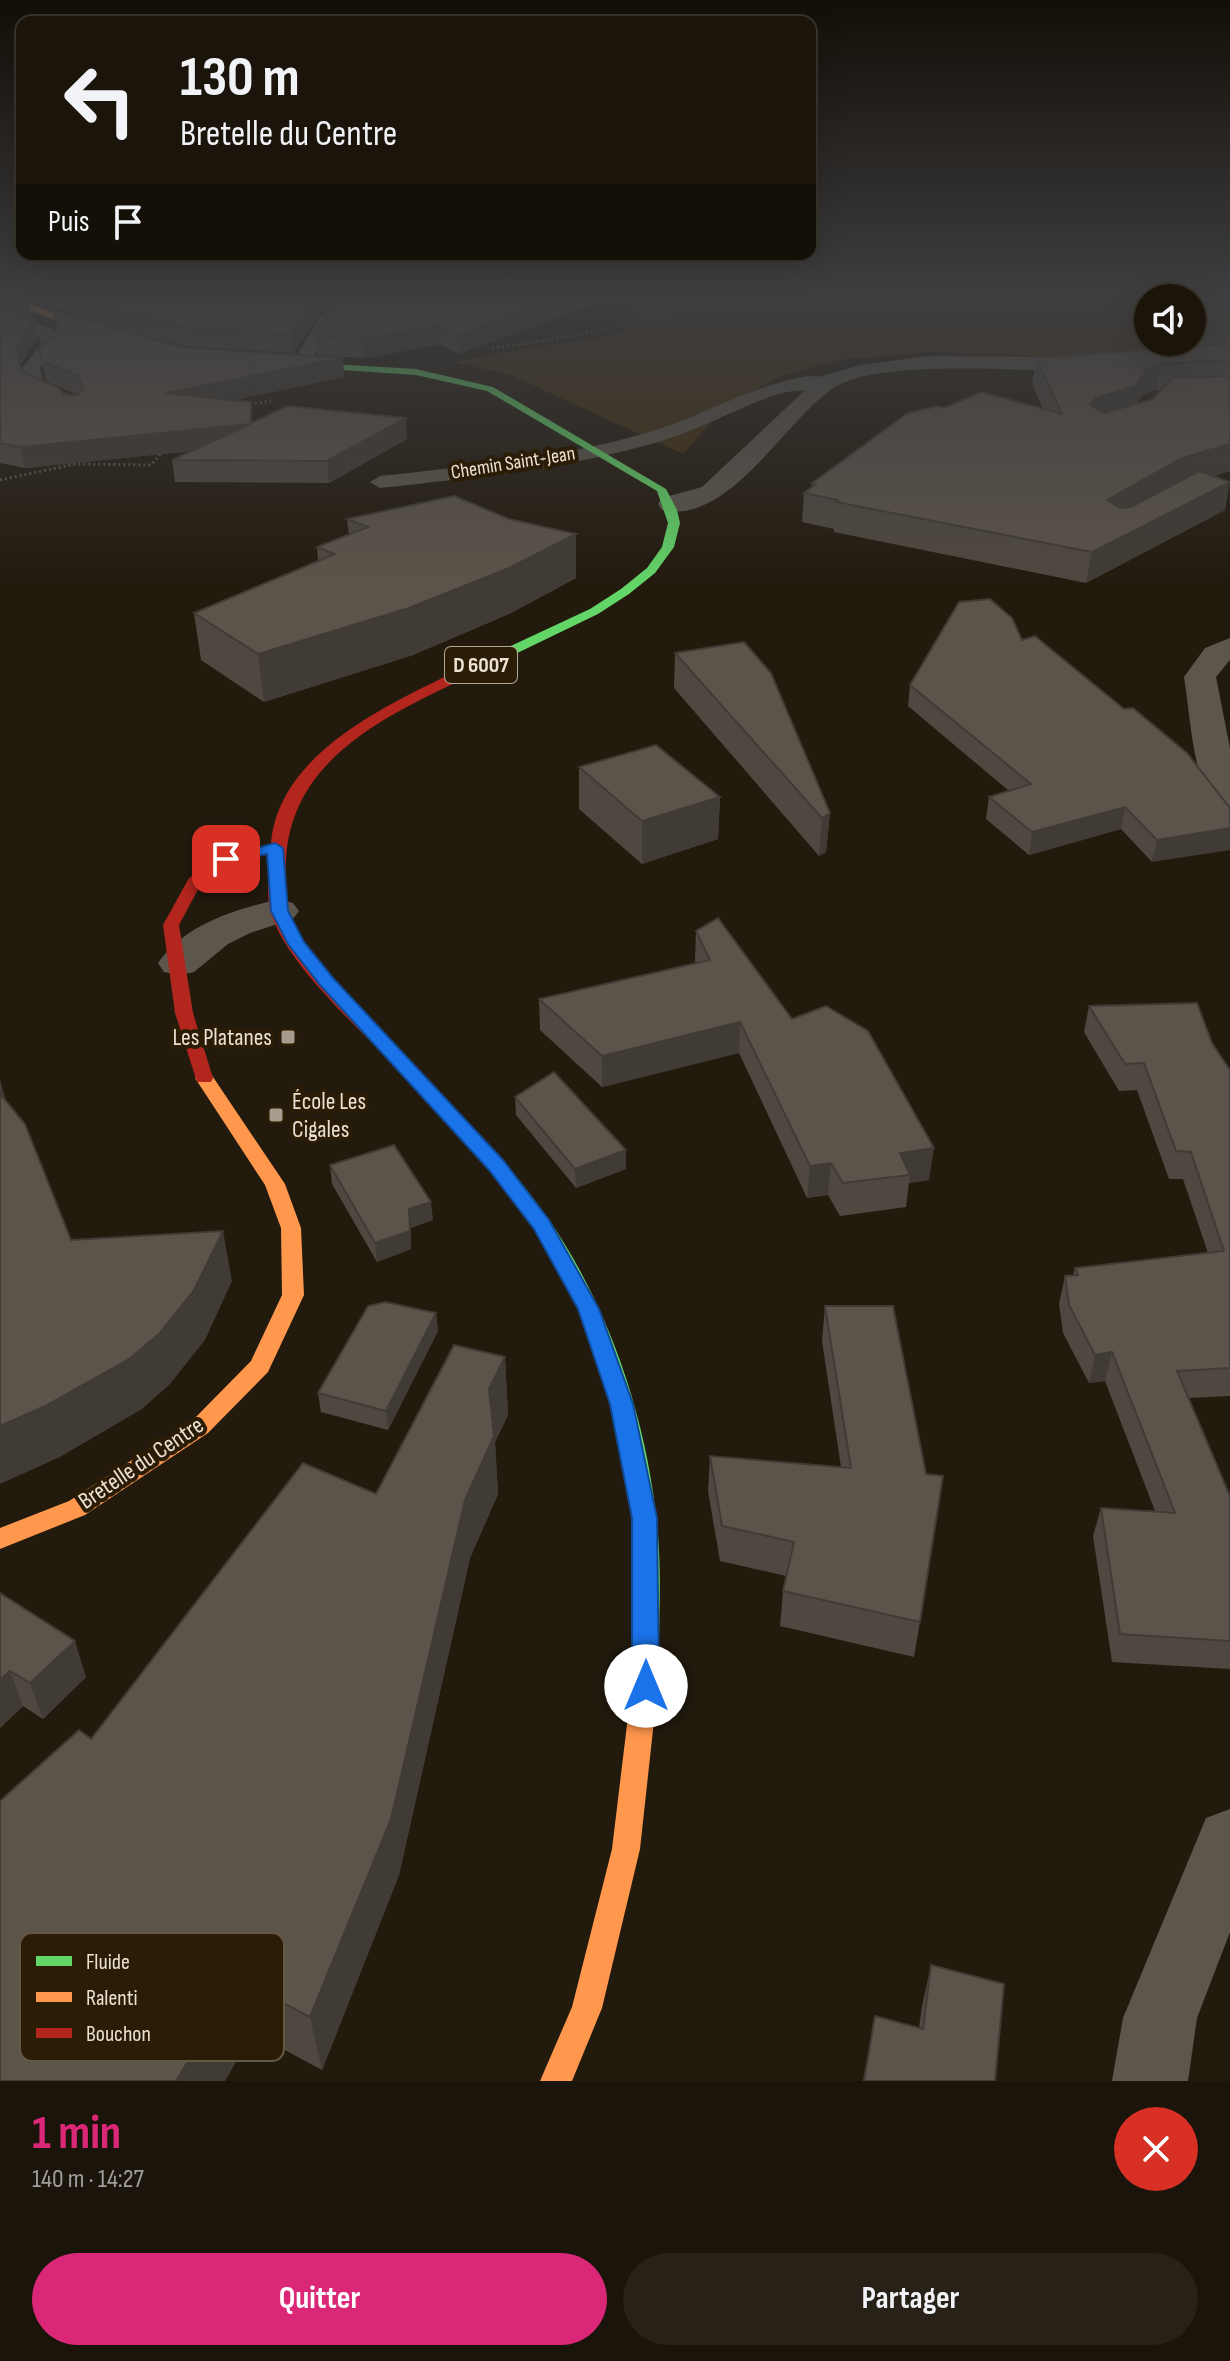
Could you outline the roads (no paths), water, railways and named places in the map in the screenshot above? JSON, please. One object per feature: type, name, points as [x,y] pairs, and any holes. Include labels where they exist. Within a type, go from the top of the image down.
[{"type":"main road","points":[[492,390],[666,497]]},
{"type":"main road","name":"D 6007","points":[[556,2081],[587,2008],[626,1849],[646,1686],[644,1518],[621,1404],[588,1309],[542,1225],[496,1165],[327,981],[297,944],[279,911],[275,848],[287,805],[314,766],[345,740],[384,712],[615,600],[647,575],[668,550],[676,525],[666,497]]},
{"type":"main road","name":"Bretelle du Centre","points":[[0,1539],[77,1508],[200,1427],[260,1366],[293,1295],[291,1228],[281,1199],[252,1148],[206,1085],[184,1013],[171,925],[195,881],[226,859],[275,848]]},
{"type":"street","name":"Chemin Saint-Jean","points":[[666,497],[711,493],[819,390]]},
{"type":"street","points":[[1230,648],[1216,655],[1200,677],[1215,761],[1230,805]]},
{"type":"street","points":[[179,963],[210,934],[242,920],[279,911]]},
{"type":"street","points":[[1150,2081],[1160,2018],[1230,1842]]},
{"type":"lane","points":[[44,390],[74,403],[75,408]]},
{"type":"lane","name":"Chemin Saint-Jean","points":[[380,482],[553,460],[688,426],[774,390]]},
{"type":"place","name":"Les Platanes","points":[[288,1037]]},
{"type":"place","name":"École Les Cigales","points":[[276,1115]]}]
